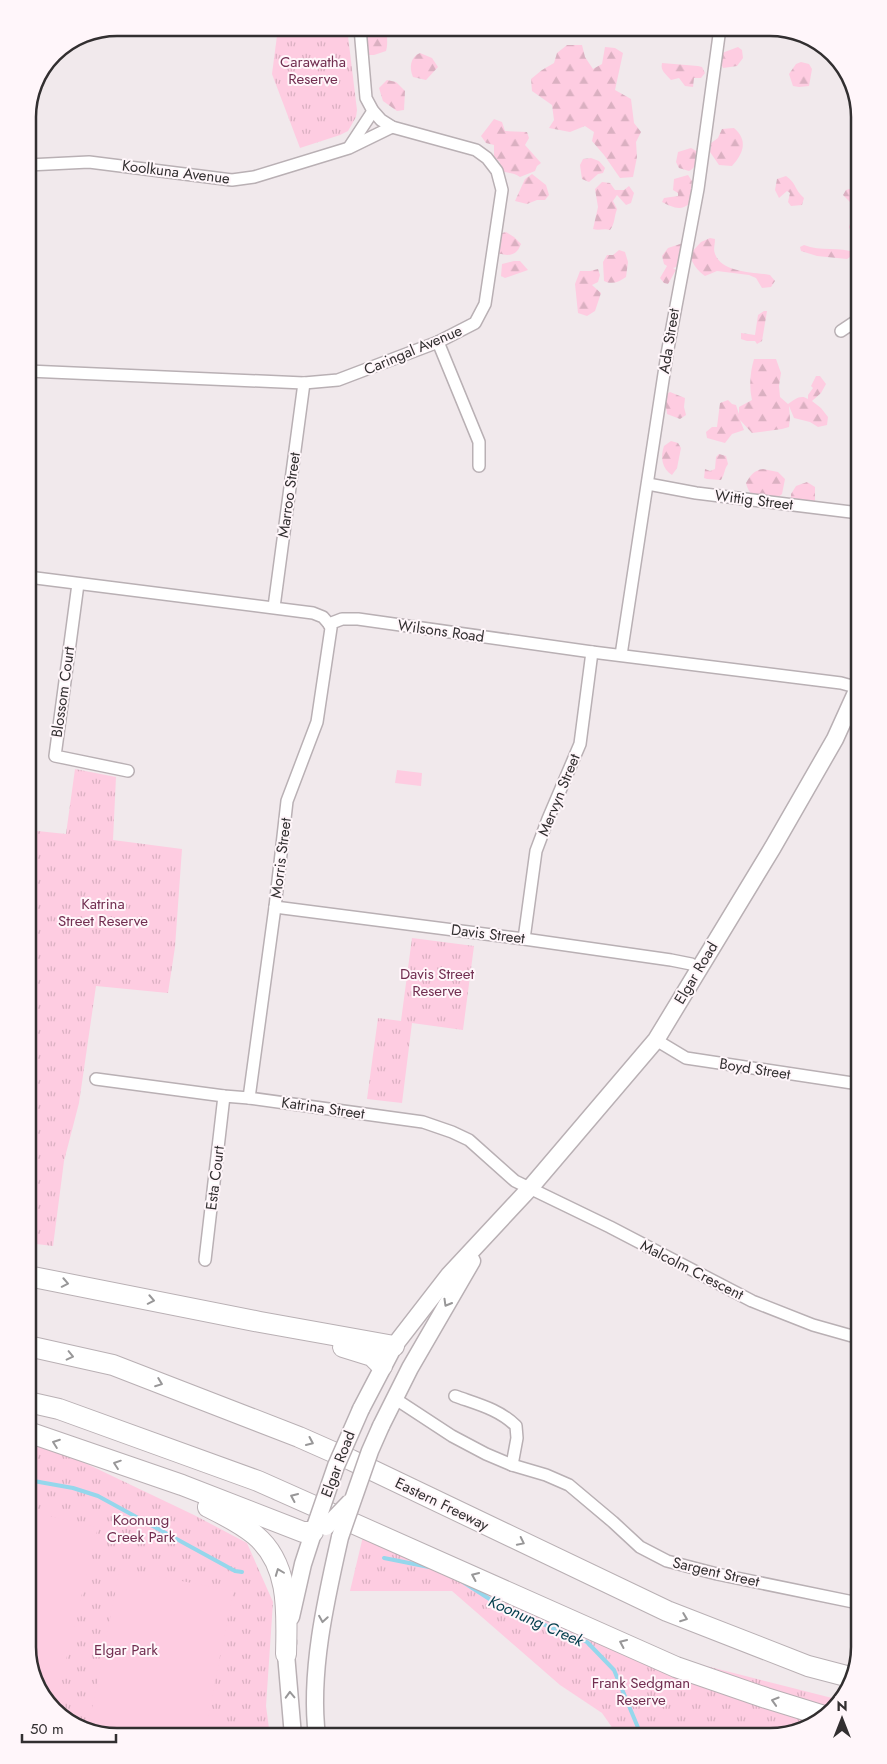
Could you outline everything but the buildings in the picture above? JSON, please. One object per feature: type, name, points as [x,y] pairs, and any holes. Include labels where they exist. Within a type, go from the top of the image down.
[{"type":"highway","points":[[36,1278],[260,1322],[394,1346]]},
{"type":"highway","points":[[260,1322],[364,1353],[375,1358],[382,1366]]},
{"type":"highway","name":"Eastern Freeway","points":[[36,1348],[113,1365],[299,1437],[667,1611],[808,1666],[845,1676]]},
{"type":"highway","points":[[36,1404],[58,1409],[258,1481],[676,1667],[816,1713]]},
{"type":"highway","points":[[36,1435],[151,1476],[182,1485],[303,1532],[318,1528]]},
{"type":"highway","points":[[151,1476],[242,1526],[264,1543],[278,1568],[286,1594],[288,1608],[286,1654]]},
{"type":"main road","name":"Elgar Road","points":[[292,1728],[286,1654],[294,1599],[303,1564],[318,1528],[336,1466],[382,1366],[394,1346],[449,1275],[530,1188],[656,1040],[792,814],[834,739],[851,704]]},
{"type":"main road","name":"Elgar Road","points":[[314,1728],[320,1641],[329,1584],[340,1537],[352,1500],[370,1451],[394,1398],[490,1231]]},
{"type":"main road","points":[[382,1366],[394,1398]]},
{"type":"main road","points":[[318,1528],[352,1500]]},
{"type":"street","points":[[349,148],[373,112],[366,98],[361,36]]},
{"type":"street","name":"Ada Street","points":[[621,655],[668,345],[698,189],[719,36]]},
{"type":"street","name":"Caringal Avenue","points":[[36,371],[304,384],[338,380],[438,342],[475,323],[485,304],[502,190],[497,171],[487,158],[476,150],[392,127],[373,112]]},
{"type":"street","name":"Koolkuna Avenue","points":[[36,165],[89,162],[232,180],[254,177],[349,148],[392,127]]},
{"type":"street","points":[[841,331],[851,325]]},
{"type":"street","points":[[438,342],[479,442],[479,466]]},
{"type":"street","name":"Marroo Street","points":[[274,607],[304,384]]},
{"type":"street","name":"Wittig Street","points":[[648,484],[696,493],[851,512]]},
{"type":"street","points":[[36,578],[313,613],[324,617],[329,624]]},
{"type":"street","name":"Blossom Court","points":[[78,584],[55,756],[128,771]]},
{"type":"street","name":"Wilsons Road","points":[[329,624],[342,619],[358,619],[592,652],[851,685]]},
{"type":"street","name":"Morris Street","points":[[249,1098],[275,907],[287,801],[317,722],[331,628],[329,624]]},
{"type":"street","name":"Mervyn Street","points":[[524,939],[536,851],[580,744],[592,652]]},
{"type":"street","name":"Davis Street","points":[[275,907],[671,960],[691,964],[699,969]]},
{"type":"street","name":"Boyd Street","points":[[656,1040],[686,1058],[851,1083]]},
{"type":"street","name":"Katrina Street","points":[[96,1079],[408,1120],[438,1127],[469,1140],[515,1181],[530,1188]]},
{"type":"street","name":"Esta Court","points":[[205,1260],[224,1096]]},
{"type":"street","name":"Malcolm Crescent","points":[[530,1188],[610,1227],[752,1301],[813,1325],[851,1336]]},
{"type":"street","points":[[455,1396],[507,1416],[516,1426],[517,1438],[512,1465]]},
{"type":"street","name":"Sargent Street","points":[[394,1398],[452,1436],[512,1465],[546,1475],[569,1485],[640,1547],[667,1561],[717,1574],[851,1602]]},
{"type":"green space","name":"Carawatha Reserve","points":[[277,36],[348,36],[357,110],[356,117],[348,131],[300,148],[272,74]]},
{"type":"green space","points":[[365,36],[387,36],[386,51],[367,55]]},
{"type":"green space","points":[[567,45],[582,45],[585,57],[593,69],[602,64],[605,47],[615,48],[623,53],[615,90],[631,99],[634,123],[641,132],[636,142],[637,157],[633,177],[620,178],[592,141],[594,132],[585,126],[570,132],[549,128],[554,120],[552,105],[532,91],[531,79],[554,63],[557,53]]},
{"type":"green space","points":[[738,47],[742,50],[743,58],[737,66],[723,68],[719,59],[722,53]]},
{"type":"green space","points":[[420,53],[432,58],[438,67],[426,80],[413,77],[412,74],[412,60]]},
{"type":"green space","points":[[801,62],[809,64],[812,69],[809,86],[793,86],[789,74],[796,64]]},
{"type":"green space","points":[[662,63],[698,66],[702,67],[705,73],[701,78],[694,78],[693,87],[685,86],[679,78],[671,80],[663,70]]},
{"type":"green space","points":[[387,80],[396,82],[405,91],[404,110],[397,111],[383,101],[379,88]]},
{"type":"green space","points":[[494,119],[502,122],[505,131],[527,132],[529,138],[525,145],[541,163],[535,171],[520,177],[500,170],[500,162],[494,157],[494,145],[486,143],[481,136]]},
{"type":"green space","points":[[734,128],[743,142],[742,151],[732,166],[719,165],[710,152],[711,143],[718,138],[722,129]]},
{"type":"green space","points":[[691,148],[698,152],[695,166],[689,171],[679,168],[676,162],[678,152]]},
{"type":"green space","points":[[591,158],[599,161],[605,168],[603,173],[598,174],[589,182],[582,179],[580,165],[583,159]]},
{"type":"green space","points":[[532,174],[546,185],[549,195],[545,200],[537,200],[527,204],[515,201],[525,179]]},
{"type":"green space","points":[[688,175],[692,181],[690,203],[680,208],[662,202],[664,198],[678,196],[678,193],[673,190],[674,179]]},
{"type":"green space","points":[[786,176],[804,198],[802,205],[791,206],[788,202],[790,193],[787,191],[779,198],[775,190],[777,179]]},
{"type":"green space","points":[[602,182],[610,183],[615,190],[624,190],[629,186],[634,193],[631,203],[626,205],[617,195],[613,201],[617,209],[614,223],[610,230],[593,229],[598,207],[595,189]]},
{"type":"green space","points":[[851,188],[851,221],[850,202],[843,195],[846,190]]},
{"type":"green space","points":[[506,232],[521,244],[517,251],[511,255],[497,253],[498,234]]},
{"type":"green space","points":[[710,238],[715,239],[715,254],[724,265],[739,270],[770,275],[775,281],[771,287],[762,288],[756,278],[749,275],[717,271],[705,276],[702,274],[693,264],[690,254],[701,242]]},
{"type":"green space","points":[[683,243],[680,266],[673,268],[676,270],[668,284],[664,283],[660,278],[667,266],[664,264],[662,256],[668,248]]},
{"type":"green space","points":[[804,245],[850,251],[851,256],[847,259],[817,256],[801,251],[800,247]]},
{"type":"green space","points":[[619,250],[625,252],[628,262],[626,277],[610,283],[604,281],[603,262],[607,255],[613,255]]},
{"type":"green space","points":[[520,261],[528,270],[505,278],[501,276],[502,264]]},
{"type":"green space","points":[[598,269],[600,275],[598,282],[592,285],[601,293],[595,311],[587,316],[578,313],[575,284],[580,271]]},
{"type":"green space","points":[[767,311],[762,341],[757,344],[755,341],[741,339],[741,333],[755,335],[758,315]]},
{"type":"green space","points":[[754,359],[776,359],[781,373],[780,397],[788,404],[800,397],[808,399],[816,376],[820,376],[826,384],[821,393],[812,401],[828,417],[827,425],[818,427],[810,422],[794,418],[789,406],[789,427],[752,433],[740,420],[744,430],[732,434],[725,443],[707,438],[706,432],[712,427],[717,427],[720,403],[728,400],[736,405],[739,414],[739,407],[752,400],[750,379]]},
{"type":"green space","points":[[670,392],[685,398],[684,407],[686,415],[680,419],[667,414],[663,396]]},
{"type":"green space","points":[[671,441],[678,443],[681,448],[677,468],[672,475],[664,466],[662,458],[664,446]]},
{"type":"green space","points":[[719,454],[726,456],[728,464],[721,480],[704,478],[705,469],[710,471],[715,469],[716,457]]},
{"type":"green space","points":[[763,469],[778,472],[785,479],[782,494],[775,500],[753,495],[746,483],[755,472]]},
{"type":"green space","points":[[807,482],[815,487],[815,501],[796,505],[791,498],[791,494],[796,486]]},
{"type":"green space","name":"Katrina Street Reserve","points":[[75,769],[116,777],[113,840],[182,849],[175,947],[168,993],[96,986],[79,1103],[64,1161],[53,1246],[36,1244],[36,831],[66,834]]},
{"type":"green space","points":[[397,770],[422,773],[421,786],[395,783]]},
{"type":"green space","name":"Davis Street Reserve","points":[[412,938],[474,946],[463,1030],[412,1023],[402,1103],[367,1099],[378,1018],[401,1021]]},
{"type":"green space","name":"Elgar Park","points":[[36,1441],[194,1515],[247,1543],[273,1602],[266,1706],[269,1728],[112,1728],[92,1723],[72,1714],[53,1696],[42,1677],[36,1646]]},
{"type":"green space","points":[[36,1513],[98,1527],[56,1700],[42,1677],[36,1646]]},
{"type":"green space","name":"Frank Sedgman Reserve","points":[[365,1528],[679,1659],[817,1694],[817,1712],[800,1722],[769,1728],[612,1728],[602,1713],[560,1685],[452,1591],[350,1591]]},
{"type":"green space","points":[[120,1569],[233,1591],[206,1728],[112,1728],[89,1722]]},
{"type":"waterway","name":"Koonung Creek","points":[[36,1481],[73,1488],[98,1496],[235,1571],[242,1572]]},
{"type":"waterway","name":"Koonung Creek","points":[[384,1558],[429,1567]]},
{"type":"waterway","name":"Koonung Creek","points":[[463,1582],[505,1609],[587,1642],[614,1670],[638,1728]]},
{"type":"park label","name":"Koonung Creek Park","points":[[141,1528]]}]
